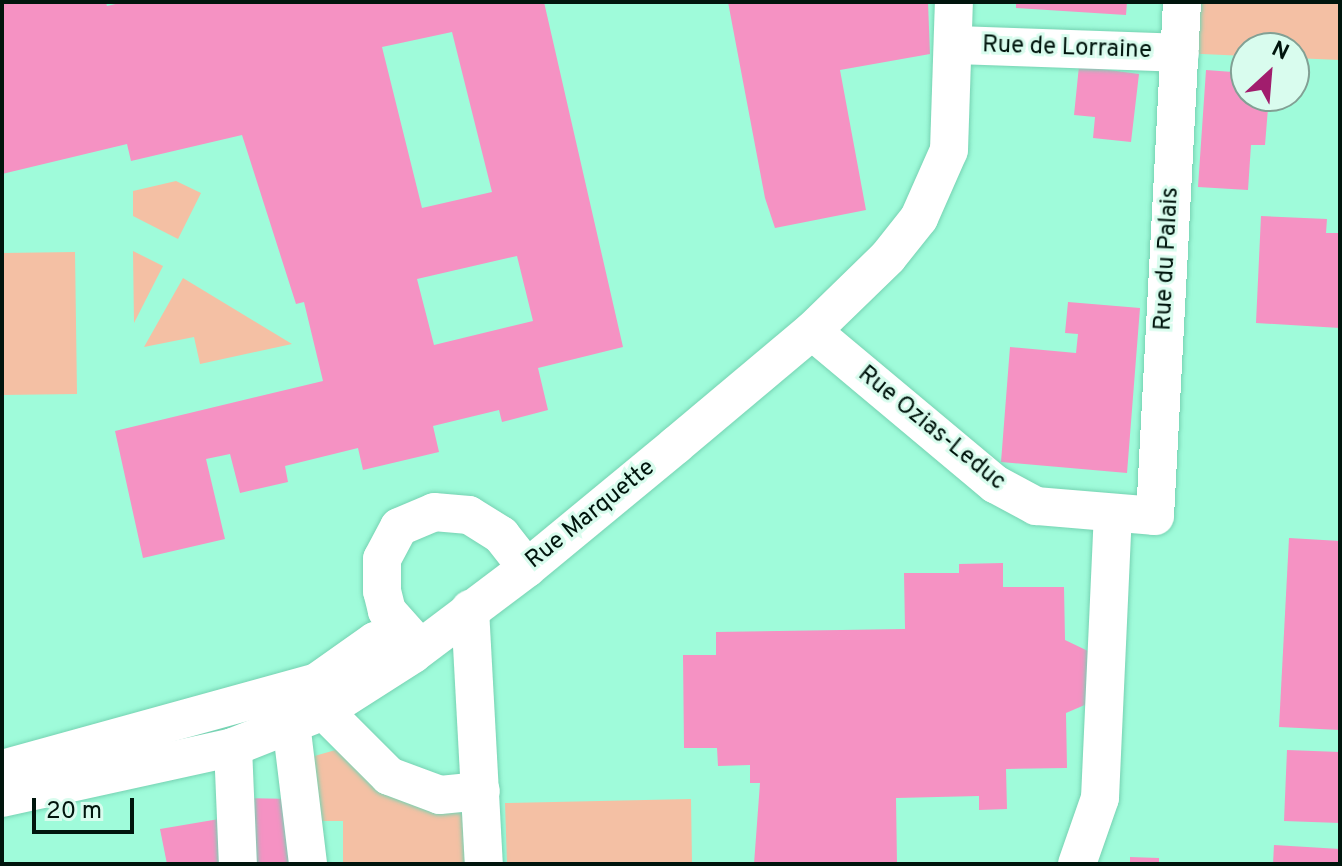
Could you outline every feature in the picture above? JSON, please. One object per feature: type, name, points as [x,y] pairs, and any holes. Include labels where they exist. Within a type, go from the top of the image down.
[{"type":"street","name":"Rue Marquette","points":[[2,798],[233,747],[308,717],[416,651],[527,568],[812,331],[888,257],[930,197],[949,150],[954,2]]},
{"type":"street","name":"Rue du Palais","points":[[1155,516],[1182,2]]},
{"type":"street","name":"Rue de Lorraine","points":[[954,45],[1180,53]]},
{"type":"street","name":"Rue Ozias-Leduc","points":[[812,331],[995,484],[1036,506],[1155,516]]},
{"type":"street","points":[[416,651],[387,611],[382,591],[382,559],[399,527],[434,512],[469,515],[501,535],[527,568]]},
{"type":"street","points":[[1077,864],[1100,798],[1113,514]]},
{"type":"street","points":[[470,609],[484,864]]},
{"type":"street","points":[[2,769],[317,682],[375,641],[416,651]]},
{"type":"street","points":[[308,717],[389,776],[440,795],[481,791]]},
{"type":"street","points":[[308,717],[308,864]]},
{"type":"street","points":[[233,747],[238,864]]},
{"type":"shaded area","points":[[1182,2],[1340,2],[1340,60],[1310,59],[1310,32],[1230,32],[1230,55],[1180,53]]},
{"type":"shaded area","points":[[176,181],[201,193],[178,239],[133,216],[133,191]]},
{"type":"shaded area","points":[[133,251],[163,266],[134,323]]},
{"type":"shaded area","points":[[75,252],[77,394],[2,395],[2,253]]},
{"type":"shaded area","points":[[183,278],[292,344],[200,364],[194,337],[144,347]]},
{"type":"shaded area","points":[[353,745],[481,791],[484,864],[343,864],[343,821],[314,821],[311,757]]},
{"type":"shaded area","points":[[691,799],[692,864],[507,864],[505,803]]},
{"type":"building","points":[[2,2],[106,2],[107,6],[124,2],[544,2],[623,347],[538,368],[548,410],[502,422],[499,410],[433,426],[439,452],[363,470],[358,448],[285,466],[288,482],[240,493],[230,454],[206,459],[225,539],[143,558],[115,431],[323,381],[304,302],[296,304],[242,135],[131,161],[127,144],[2,174]],"holes":[[[452,32],[492,192],[422,208],[382,47]],[[517,256],[533,321],[434,345],[417,279]]]},
{"type":"building","points":[[728,2],[928,2],[930,54],[840,70],[866,210],[775,228],[765,198]]},
{"type":"building","points":[[1016,2],[1127,2],[1126,15],[1016,8]]},
{"type":"building","points":[[1079,66],[1139,74],[1131,142],[1093,138],[1095,117],[1074,115]]},
{"type":"building","points":[[1206,70],[1230,72],[1230,112],[1268,112],[1265,145],[1251,145],[1248,190],[1198,187]]},
{"type":"building","points":[[1261,216],[1327,219],[1326,233],[1340,233],[1340,328],[1256,323]]},
{"type":"building","points":[[1068,302],[1140,308],[1127,473],[1001,462],[1010,347],[1076,353],[1078,334],[1065,333]]},
{"type":"building","points":[[1289,538],[1340,541],[1340,730],[1279,727]]},
{"type":"building","points":[[1003,563],[1003,587],[1064,587],[1065,640],[1088,651],[1087,704],[1066,713],[1067,768],[1006,769],[1007,809],[979,810],[979,796],[896,798],[897,864],[754,864],[760,783],[750,783],[750,765],[718,766],[717,748],[684,748],[683,655],[716,655],[716,632],[905,629],[904,573],[959,573],[959,564]]},
{"type":"building","points":[[1287,750],[1340,752],[1340,823],[1284,821]]},
{"type":"building","points":[[248,798],[293,799],[293,864],[248,864]]},
{"type":"building","points":[[225,818],[233,864],[167,864],[160,829]]},
{"type":"building","points":[[1274,845],[1340,849],[1340,864],[1273,864]]},
{"type":"building","points":[[1130,857],[1159,858],[1159,864],[1130,864]]}]
